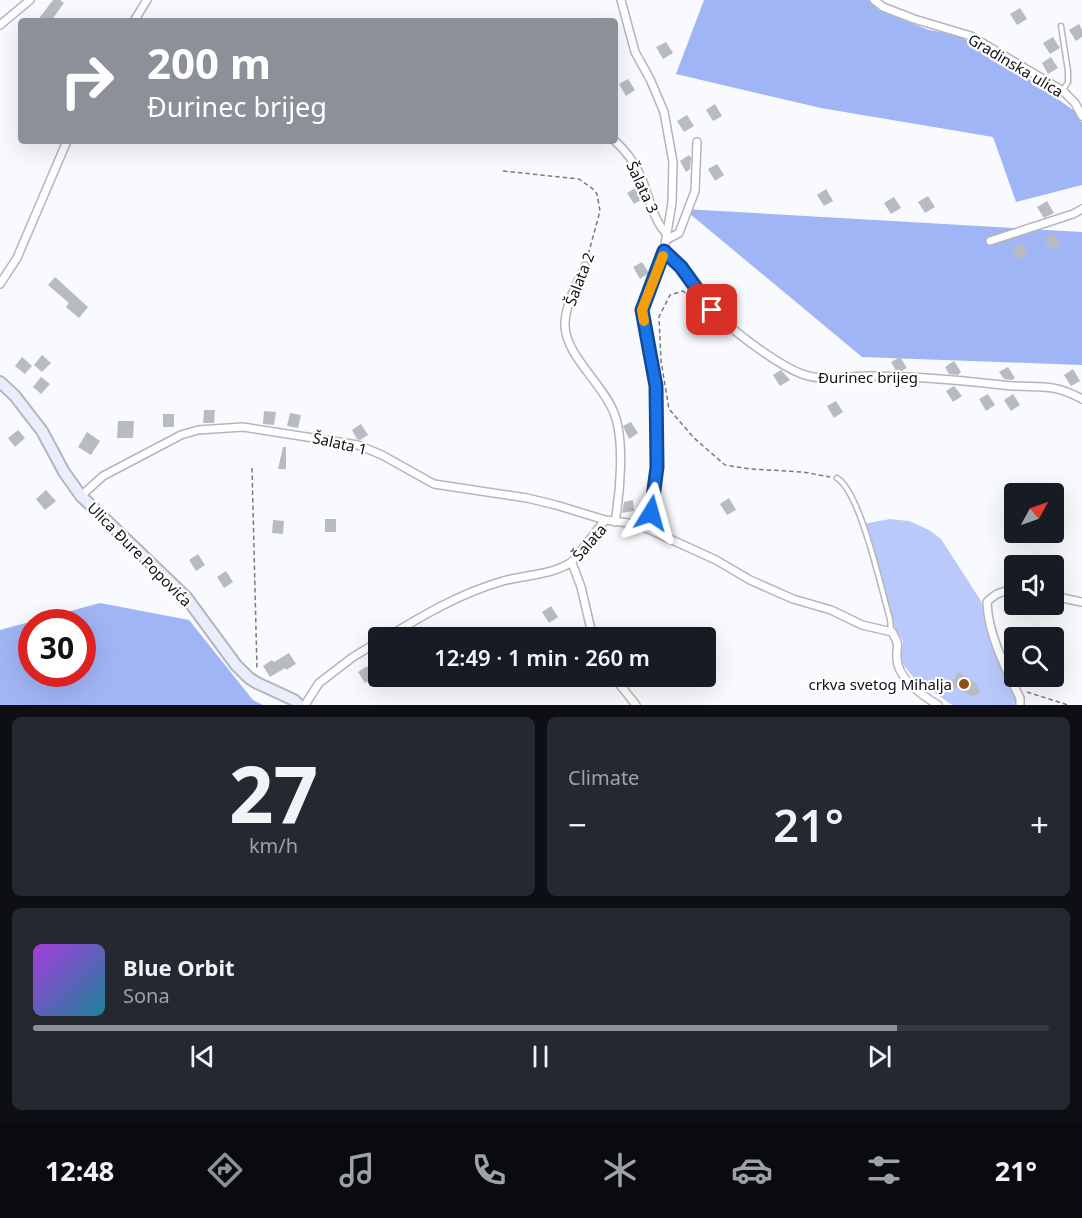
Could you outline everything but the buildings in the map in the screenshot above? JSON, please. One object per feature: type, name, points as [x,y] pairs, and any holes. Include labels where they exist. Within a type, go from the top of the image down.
[{"type":"street","points":[[0,25],[30,0]]},
{"type":"street","points":[[136,18],[147,0]]},
{"type":"street","points":[[621,0],[635,52],[664,112],[672,150],[673,187],[667,237],[642,310],[656,386],[657,467],[651,513],[637,524]]},
{"type":"street","name":"Gradinska ulica","points":[[874,0],[883,7],[914,19],[971,36],[1063,91],[1075,102],[1082,116]]},
{"type":"street","points":[[667,237],[679,233],[695,192],[697,142]]},
{"type":"street","points":[[0,284],[17,258],[66,144]]},
{"type":"street","name":"Šalata 3","points":[[618,144],[631,158],[640,174],[667,237]]},
{"type":"street","points":[[990,241],[1082,209]]},
{"type":"street","name":"Đurinec brijeg","points":[[664,251],[681,267],[719,317],[762,350],[803,375],[829,378],[887,376],[945,378],[1006,385],[1049,386],[1082,399]]},
{"type":"street","name":"Šalata 2","points":[[585,266],[566,314],[565,327],[568,340],[575,353],[607,398],[616,418],[620,443],[618,506],[615,522]]},
{"type":"street","name":"Ulica Đure Popovića","points":[[0,382],[15,396],[42,431],[64,472],[81,496],[186,597],[236,665],[249,678],[299,705]]},
{"type":"street","name":"Šalata 1","points":[[81,496],[103,476],[181,435],[198,430],[243,427],[358,445],[382,455],[434,484],[527,498],[605,520]]},
{"type":"street","name":"Šalata","points":[[404,627],[431,610],[501,582],[572,563],[605,520],[637,524],[793,599],[831,610],[862,625],[892,632]]},
{"type":"street","points":[[572,563],[581,587],[590,627]]},
{"type":"street","points":[[1004,592],[994,595],[987,602],[988,611],[995,638],[1020,705]]},
{"type":"street","points":[[1064,598],[1082,602]]},
{"type":"street","points":[[892,632],[899,644],[897,661],[900,670],[908,681],[938,705]]},
{"type":"street","points":[[305,705],[319,683],[368,648]]},
{"type":"street","points":[[622,687],[636,705]]},
{"type":"lane","points":[[1061,26],[1068,71],[1068,82],[1063,91]]},
{"type":"lane","points":[[837,478],[849,491],[860,515],[892,632]]},
{"type":"path","name":"Šalata 2","points":[[503,171],[579,179],[593,189],[597,194],[600,211],[585,266]]},
{"type":"path","points":[[698,306],[683,291],[670,295],[659,317],[661,361],[669,409],[694,438],[726,465],[750,469],[803,472],[837,478]]},
{"type":"path","points":[[252,468],[257,683]]},
{"type":"path","points":[[1017,692],[1031,692],[1068,705]]},
{"type":"shaded area","points":[[704,0],[871,0],[878,10],[929,30],[957,35],[1008,64],[1076,112],[1082,123],[1082,185],[1016,202],[993,137],[821,108],[676,74]]},
{"type":"shaded area","points":[[684,209],[1082,232],[1082,365],[862,357]]},
{"type":"shaded area","points":[[890,519],[909,521],[929,530],[941,539],[981,601],[996,657],[1004,674],[1004,687],[1010,687],[1017,701],[1016,705],[953,705],[915,679],[904,666],[901,659],[903,641],[895,628],[863,524]]},
{"type":"shaded area","points":[[100,603],[189,620],[253,700],[263,705],[0,705],[0,630],[18,625],[18,687],[96,687],[96,609],[78,609]]},
{"type":"slow traffic","points":[[644,321],[642,310],[663,256]]},
{"type":"place","name":"crkva svetog Mihalja","points":[[964,684]]},
{"type":"route","points":[[651,513],[657,467],[656,386],[642,310],[664,251],[681,267],[712,310]]}]
